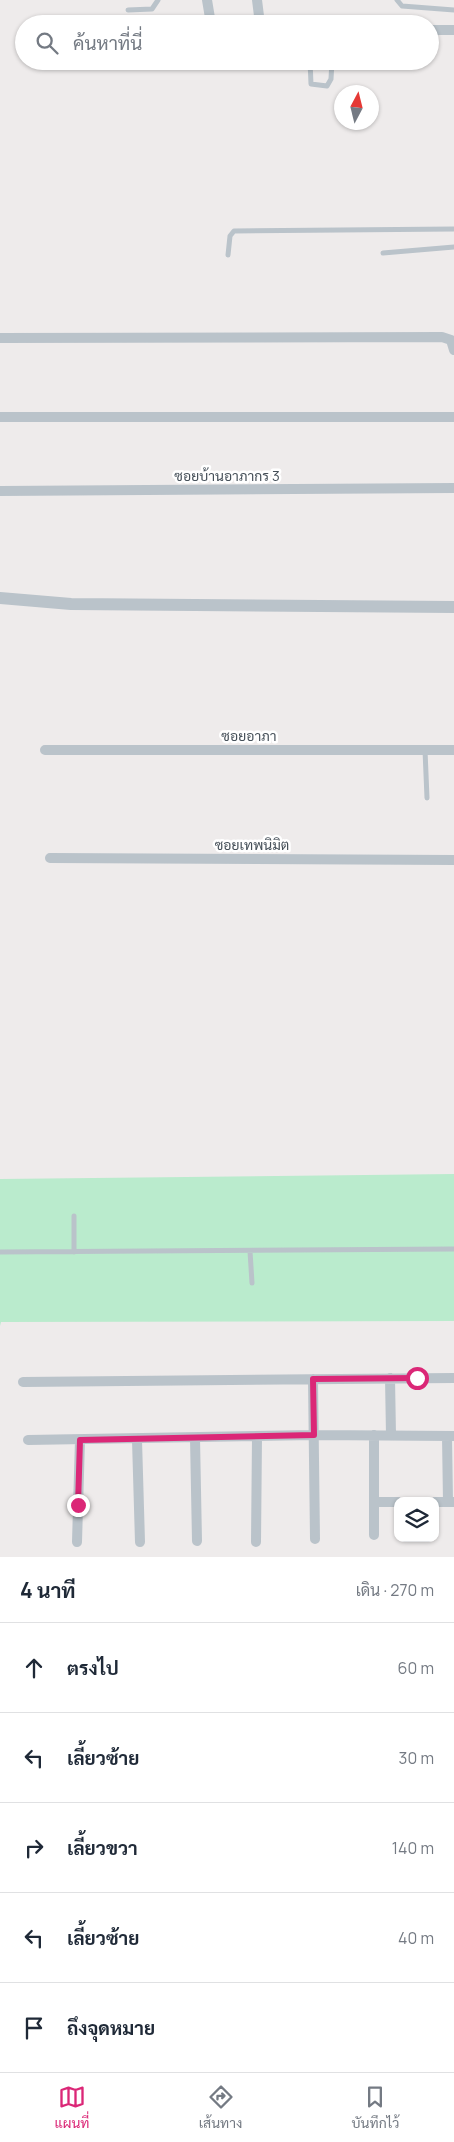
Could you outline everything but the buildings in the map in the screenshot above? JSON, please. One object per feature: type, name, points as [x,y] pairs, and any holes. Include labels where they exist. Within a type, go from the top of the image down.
[{"type":"street","points":[[206,0],[209,15]]},
{"type":"street","points":[[257,0],[259,15]]},
{"type":"street","points":[[439,30],[454,30]]},
{"type":"street","points":[[0,338],[442,337],[451,340],[454,350]]},
{"type":"street","points":[[0,417],[454,417]]},
{"type":"street","name":"ซอยบ้านอาภากร 3","points":[[0,491],[454,488]]},
{"type":"street","points":[[0,598],[71,604],[454,607]]},
{"type":"street","name":"ซอยอาภา","points":[[45,750],[454,750]]},
{"type":"street","name":"ซอยเทพนิมิต","points":[[50,858],[454,860]]},
{"type":"street","points":[[390,1378],[391,1436]]},
{"type":"street","points":[[23,1382],[454,1378]]},
{"type":"street","points":[[313,1379],[315,1539]]},
{"type":"street","points":[[28,1440],[137,1440],[314,1435],[450,1436],[451,1502]]},
{"type":"street","points":[[374,1436],[374,1535]]},
{"type":"street","points":[[256,1542],[257,1437]]},
{"type":"street","points":[[195,1438],[197,1541]]},
{"type":"street","points":[[77,1542],[80,1440]]},
{"type":"street","points":[[137,1440],[140,1542]]},
{"type":"street","points":[[374,1502],[394,1502]]},
{"type":"lane","points":[[128,10],[152,8],[158,0]]},
{"type":"lane","points":[[397,0],[402,6],[454,10]]},
{"type":"lane","points":[[310,70],[311,84],[327,86],[332,79],[332,70]]},
{"type":"lane","points":[[228,255],[230,236],[234,231],[454,229]]},
{"type":"lane","points":[[383,253],[454,247]]},
{"type":"lane","points":[[425,750],[427,798]]},
{"type":"lane","points":[[74,1216],[74,1252]]},
{"type":"lane","points":[[0,1252],[454,1249]]},
{"type":"lane","points":[[250,1251],[252,1283]]},
{"type":"green space","points":[[454,1174],[454,1321],[1,1322],[0,1326],[0,1179]]},
{"type":"route","points":[[78,1505],[80,1440],[314,1435],[313,1379],[417,1378]]}]
